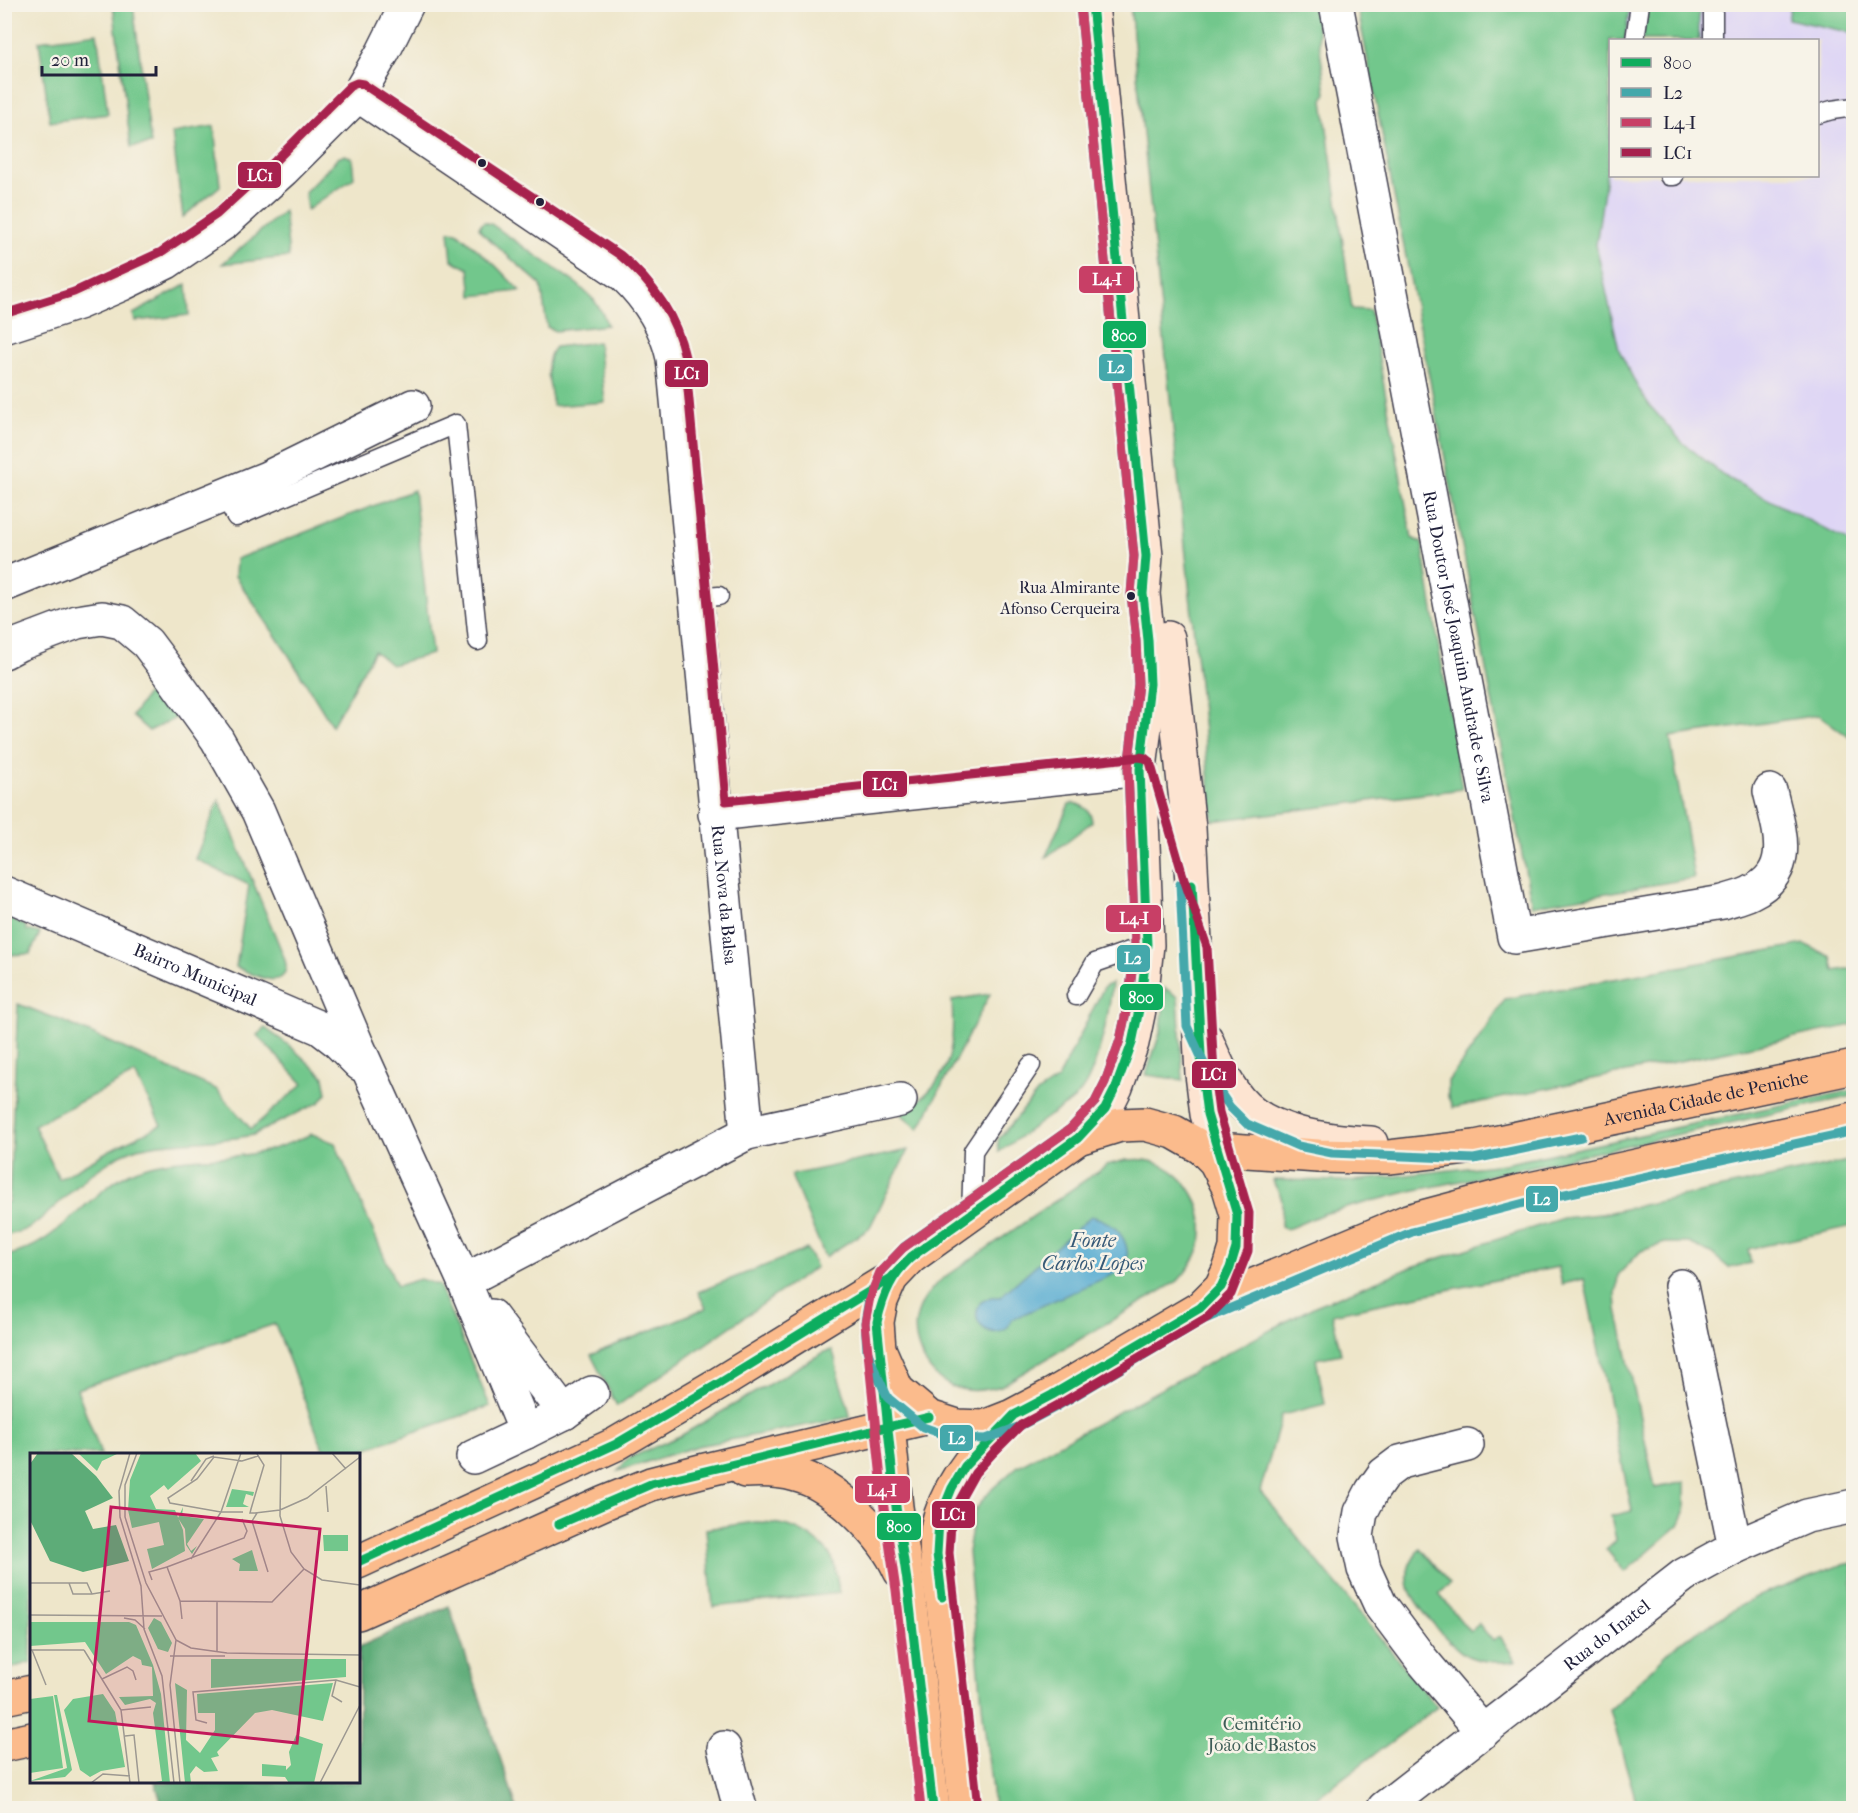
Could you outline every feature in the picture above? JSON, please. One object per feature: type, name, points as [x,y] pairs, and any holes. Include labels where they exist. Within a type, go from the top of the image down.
[{"type":"main road","points":[[360,1561],[616,1444],[891,1278],[910,1257],[1078,1138],[1105,1109],[1116,1087],[1132,1043],[1142,1000],[1147,945],[1140,769],[1150,684],[1143,594],[1146,556],[1092,4]]},
{"type":"main road","points":[[1146,556],[1163,590],[1189,828],[1202,1074],[1209,1148],[1229,1188],[1237,1215],[1236,1248],[1221,1287],[1200,1308]]},
{"type":"main road","points":[[1140,769],[1195,950]]},
{"type":"main road","points":[[1199,1023],[1221,1073],[1239,1100],[1254,1114],[1280,1126],[1302,1135],[1334,1141],[1475,1147]]},
{"type":"main road","name":"Avenida Cidade de Peniche","points":[[1209,1148],[1367,1157],[1475,1147],[1854,1066]]},
{"type":"main road","points":[[879,1349],[897,1390],[929,1417],[957,1426],[984,1427],[1014,1415],[1052,1395],[1200,1308],[1408,1221],[1521,1191],[1854,1119]]},
{"type":"main road","points":[[1078,1138],[1120,1125],[1145,1124],[1174,1132],[1209,1148]]},
{"type":"main road","points":[[891,1278],[881,1300],[877,1322],[879,1349],[933,1809]]},
{"type":"main road","points":[[966,1809],[936,1535],[944,1506],[965,1466],[1014,1415]]},
{"type":"main road","points":[[360,1612],[651,1484],[929,1417]]},
{"type":"main road","points":[[701,1471],[768,1470],[798,1475],[816,1483],[850,1506],[868,1525],[898,1567],[908,1588]]},
{"type":"main road","points":[[4,1698],[30,1692]]},
{"type":"main road","points":[[4,1745],[30,1739]]},
{"type":"street","points":[[4,327],[78,303],[167,262],[224,223],[283,170],[358,94],[383,52],[407,4]]},
{"type":"street","name":"Rua Doutor José Joaquim Andrade e Silva","points":[[1336,4],[1514,937],[1723,902],[1750,893],[1766,882],[1778,868],[1781,853],[1782,840],[1770,791]]},
{"type":"street","name":"Rua Nova da Balsa","points":[[358,94],[613,265],[635,285],[645,298],[664,329],[670,344],[707,597],[716,814],[747,1133]]},
{"type":"street","points":[[4,585],[267,478],[413,406]]},
{"type":"street","points":[[9,647],[77,622],[102,618],[122,622],[147,643],[217,739],[258,811],[373,1079],[464,1281],[526,1432]]},
{"type":"street","points":[[716,814],[1140,769]]},
{"type":"street","name":"Bairro Municipal","points":[[4,893],[320,1028],[337,1041],[373,1079]]},
{"type":"street","points":[[298,1018],[316,1021],[327,1015],[333,1005],[334,989]]},
{"type":"street","points":[[464,1281],[747,1133],[900,1100]]},
{"type":"street","points":[[464,1281],[564,1413]]},
{"type":"street","points":[[1681,1286],[1735,1546]]},
{"type":"street","points":[[473,1457],[564,1413],[592,1393]]},
{"type":"street","points":[[1467,1445],[1400,1462],[1384,1474],[1361,1512],[1357,1536],[1364,1569],[1380,1604],[1422,1660],[1483,1732]]},
{"type":"street","name":"Rua do Inatel","points":[[1384,1809],[1684,1575],[1735,1546],[1807,1516],[1854,1506]]},
{"type":"street","points":[[724,1748],[740,1809]]},
{"type":"lane","points":[[1635,39],[1640,4]]},
{"type":"lane","points":[[1713,4],[1713,39]]},
{"type":"lane","points":[[1819,114],[1854,107]]},
{"type":"lane","points":[[225,496],[236,517],[456,424],[478,641]]},
{"type":"lane","points":[[1076,996],[1095,963],[1147,945]]},
{"type":"lane","points":[[970,1216],[973,1151],[1031,1065]]},
{"type":"shaded area","points":[[1630,5],[1853,5],[1853,547],[1846,540],[1726,477],[1682,442],[1650,406],[1619,350],[1596,245],[1609,155],[1609,177],[1819,177],[1819,39],[1625,39]]},
{"type":"green space","points":[[113,5],[133,5],[151,144],[131,147]]},
{"type":"green space","points":[[1130,5],[1314,5],[1326,93],[1323,100],[1352,309],[1370,310],[1412,538],[1422,543],[1462,789],[1213,821]]},
{"type":"green space","points":[[1357,5],[1630,5],[1625,39],[1609,39],[1609,155],[1596,245],[1619,350],[1650,406],[1682,442],[1726,477],[1846,540],[1853,547],[1853,740],[1819,715],[1670,737],[1694,878],[1532,906]]},
{"type":"green space","points":[[1648,5],[1699,5],[1699,39],[1642,39]]},
{"type":"green space","points":[[1791,5],[1853,5],[1853,33],[1788,19]]},
{"type":"green space","points":[[97,33],[108,114],[50,122],[39,41]]},
{"type":"green space","points":[[214,126],[220,186],[183,217],[172,133]]},
{"type":"green space","points":[[345,155],[352,158],[354,178],[307,210],[305,192],[338,158]]},
{"type":"green space","points":[[284,211],[289,257],[222,264]]},
{"type":"green space","points":[[484,222],[491,224],[577,284],[594,300],[607,325],[555,331],[547,327],[541,285],[482,233],[479,228]]},
{"type":"green space","points":[[449,231],[457,232],[495,265],[520,291],[472,296],[469,269],[452,260]]},
{"type":"green space","points":[[187,284],[189,315],[135,321],[133,314]]},
{"type":"green space","points":[[598,342],[605,402],[553,406],[548,367],[555,347]]},
{"type":"green space","points":[[414,490],[432,654],[391,665],[374,651],[332,726],[288,654],[235,576],[236,559]]},
{"type":"green space","points":[[153,685],[176,718],[149,731],[132,716]]},
{"type":"green space","points":[[219,800],[285,959],[284,974],[273,980],[236,967],[249,885],[195,859]]},
{"type":"green space","points":[[1074,803],[1086,809],[1092,822],[1045,858],[1069,804]]},
{"type":"green space","points":[[5,917],[26,926],[26,930],[40,933],[30,954],[5,955]]},
{"type":"green space","points":[[1804,944],[1831,957],[1834,971],[1853,968],[1853,1025],[1453,1108],[1448,1097],[1448,1081],[1505,999]]},
{"type":"green space","points":[[1112,983],[1102,1041],[1086,1085],[1072,1101],[999,1152],[998,1140],[1038,1092],[1058,1079],[1104,987]]},
{"type":"green space","points":[[1165,988],[1178,997],[1183,1080],[1146,1075],[1161,1030]]},
{"type":"green space","points":[[990,994],[919,1129],[901,1114],[930,1090],[946,1066],[952,1037],[952,1000]]},
{"type":"green space","points":[[18,1004],[65,1022],[216,1089],[251,1129],[303,1084],[257,1035],[265,1028],[290,1046],[324,1077],[327,1093],[320,1102],[253,1135],[159,1144],[137,1148],[118,1156],[87,1177],[28,1229],[5,1236],[5,1202],[9,1202]],"holes":[[[135,1074],[161,1125],[59,1179],[34,1125]]]},
{"type":"green space","points":[[1853,1090],[1853,1096],[1411,1191],[1323,1214],[1290,1228],[1281,1227],[1282,1201],[1273,1180],[1353,1181],[1504,1164]]},
{"type":"green space","points":[[312,1134],[335,1143],[397,1286],[420,1279],[439,1285],[490,1406],[353,1453],[325,1453],[275,1324],[77,1389],[101,1453],[30,1453],[30,1662],[5,1670],[5,1256],[41,1242],[113,1183],[144,1167],[175,1160],[263,1152]]},
{"type":"green space","points":[[908,1150],[869,1229],[825,1257],[791,1175]]},
{"type":"green space","points":[[1126,1160],[1143,1160],[1159,1164],[1172,1171],[1192,1193],[1202,1220],[1202,1235],[1197,1254],[1184,1274],[1178,1281],[1001,1386],[969,1390],[951,1386],[941,1380],[926,1363],[917,1342],[916,1331],[919,1310],[937,1283],[1107,1165]]},
{"type":"green space","name":"Cemitério João de Bastos","points":[[1853,1160],[1853,1226],[1748,1249],[1751,1263],[1729,1268],[1711,1253],[1689,1243],[1665,1243],[1641,1251],[1618,1275],[1617,1309],[1655,1488],[1685,1482],[1685,1512],[1679,1525],[1625,1572],[1606,1549],[1616,1540],[1611,1516],[1632,1511],[1584,1279],[1562,1284],[1558,1267],[1332,1314],[1341,1354],[1316,1359],[1325,1404],[1282,1415],[1260,1491],[1437,1707],[1303,1808],[994,1808],[968,1552],[975,1510],[992,1489],[1018,1466],[1315,1306],[1415,1266],[1563,1218],[1601,1214]]},
{"type":"green space","points":[[807,1249],[816,1267],[617,1406],[591,1355],[706,1308],[698,1292]]},
{"type":"green space","points":[[832,1350],[850,1417],[698,1446],[618,1471],[627,1459],[682,1435],[824,1352]]},
{"type":"green space","points":[[755,1522],[790,1527],[806,1534],[821,1545],[833,1560],[839,1593],[713,1607],[706,1529]]},
{"type":"green space","points":[[1420,1548],[1450,1584],[1439,1594],[1470,1632],[1479,1624],[1493,1641],[1500,1636],[1516,1661],[1493,1662],[1470,1657],[1435,1626],[1418,1604],[1409,1587],[1409,1566]]},
{"type":"green space","points":[[1853,1563],[1853,1808],[1638,1808],[1610,1710],[1678,1643],[1754,1598],[1838,1566]]},
{"type":"green space","points":[[449,1606],[517,1808],[163,1808],[155,1783],[360,1783],[360,1647]]},
{"type":"water","name":"Fonte Carlos Lopes","points":[[1091,1216],[1108,1223],[1121,1235],[1127,1250],[1125,1269],[1012,1319],[1001,1332],[986,1330],[977,1319],[977,1311],[981,1302],[991,1297],[1000,1297]]},
{"type":"transit line","name":"800","points":[[360,1561],[616,1444],[891,1278],[911,1257],[1078,1138],[1105,1109],[1116,1087],[1132,1043],[1141,1000],[1147,945],[1140,769],[1150,684],[1143,594],[1146,556],[1092,4]]},
{"type":"transit line","name":"L2","points":[[1080,5],[1134,556],[1131,594],[1138,684],[1128,769],[1135,945],[1129,998],[1120,1040],[1095,1102],[1070,1129],[904,1247],[881,1271],[869,1299],[865,1322],[867,1350],[888,1398],[923,1427],[954,1438],[986,1439],[1018,1427],[1058,1406],[1205,1319],[1412,1232],[1524,1203],[1854,1131]]},
{"type":"transit line","name":"L4-I","points":[[921,1808],[896,1590],[884,1508],[865,1323],[870,1297],[880,1272],[903,1248],[1070,1129],[1095,1102],[1120,1040],[1129,998],[1135,945],[1128,769],[1138,684],[1131,594],[1134,556],[1080,5]]},
{"type":"transit line","name":"LC1","points":[[4,314],[74,292],[161,252],[217,214],[275,161],[350,86],[357,83],[363,84],[620,255],[642,276],[669,313],[685,357],[726,801],[1139,757],[1150,762],[1183,876],[1207,947],[1214,1073],[1219,1112],[1249,1213],[1248,1251],[1231,1294],[1208,1317],[1021,1425],[975,1473],[955,1509],[951,1523],[949,1553],[978,1807]]},
{"type":"transit line","name":"L2","points":[[1180,884],[1187,1026],[1211,1079],[1230,1107],[1247,1124],[1298,1146],[1332,1153],[1474,1159],[1581,1137]]},
{"type":"transit line","name":"800","points":[[942,1597],[937,1554],[939,1520],[952,1488],[965,1466],[1014,1415],[1200,1308],[1221,1287],[1230,1268],[1236,1248],[1237,1215],[1207,1114],[1202,1074],[1192,884]]},
{"type":"transit line","name":"800","points":[[914,1255],[894,1277],[882,1303],[877,1322],[896,1507],[908,1588],[933,1808]]},
{"type":"transit line","name":"800","points":[[559,1524],[651,1484],[929,1417]]},
{"type":"place","name":"Rua Almirante Afonso Cerqueira","points":[[1131,596]]}]
